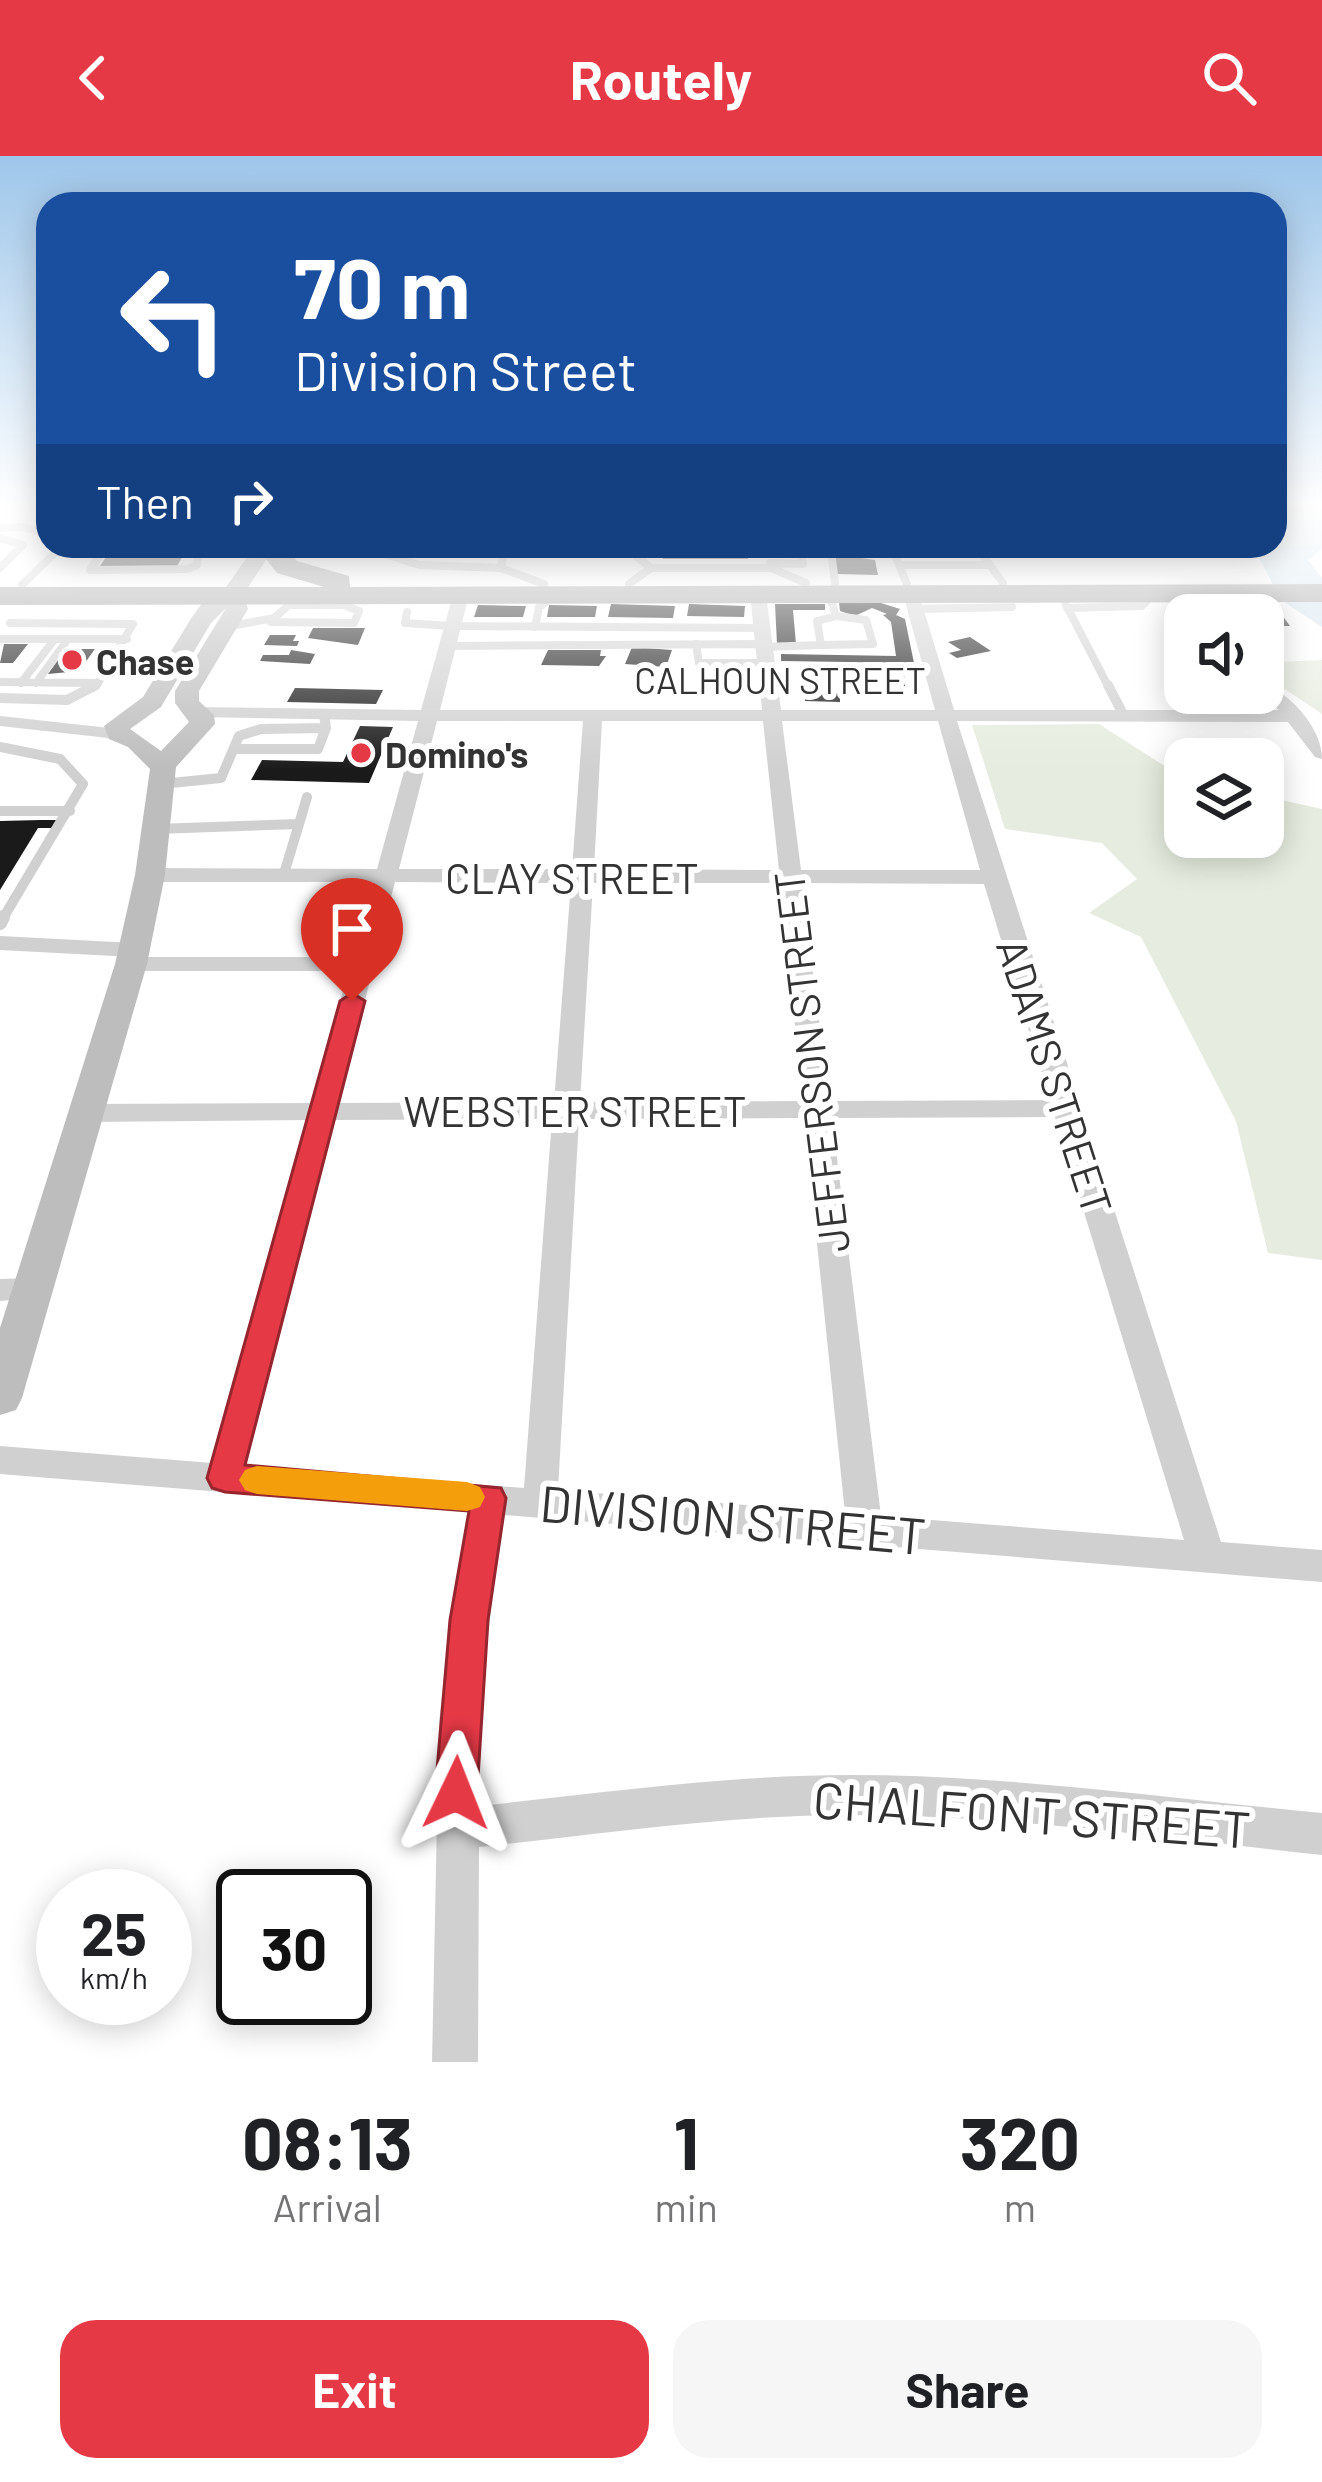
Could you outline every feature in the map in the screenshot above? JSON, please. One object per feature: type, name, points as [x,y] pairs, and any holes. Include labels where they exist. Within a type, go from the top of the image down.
[{"type":"highway","points":[[5,597],[172,592]]},
{"type":"highway","points":[[5,597],[198,592]]},
{"type":"highway","points":[[241,592],[281,606],[353,595],[576,592]]},
{"type":"highway","points":[[282,592],[558,592]]},
{"type":"highway","points":[[346,592],[353,595]]},
{"type":"highway","points":[[805,592],[854,592]]},
{"type":"highway","points":[[820,592],[826,594]]},
{"type":"highway","points":[[955,592],[1064,601],[1164,597]]},
{"type":"highway","points":[[1117,592],[1164,595]]},
{"type":"highway","points":[[119,596],[175,605],[213,624]]},
{"type":"main road","points":[[0,1398],[17,1290],[83,1113],[132,957],[150,874],[162,776],[194,722],[187,691],[213,624],[212,607],[233,592]]},
{"type":"main road","points":[[162,776],[132,725],[213,624]]},
{"type":"main road","name":"CALHOUN STREET","points":[[132,725],[194,722]]},
{"type":"street","name":"JEFFERSON STREET","points":[[765,592],[761,646],[865,1529]]},
{"type":"street","name":"ADAMS STREET","points":[[909,592],[993,877],[1208,1557]]},
{"type":"street","points":[[225,1478],[461,595]]},
{"type":"street","points":[[1284,708],[1322,753]]},
{"type":"street","name":"CALHOUN STREET","points":[[194,722],[267,715],[325,722],[428,715],[1293,716]]},
{"type":"street","points":[[540,1503],[593,716]]},
{"type":"street","name":"CLAY STREET","points":[[150,874],[993,877]]},
{"type":"street","name":"WEBSTER STREET","points":[[83,1113],[1066,1108]]},
{"type":"street","name":"DIVISION STREET","points":[[0,1460],[1322,1566]]},
{"type":"street","points":[[455,2062],[455,1829],[469,1620],[489,1498]]},
{"type":"street","name":"CHALFONT STREET","points":[[455,1829],[778,1797],[848,1795],[924,1796],[1322,1834]]},
{"type":"lane","points":[[535,627],[542,595],[537,592]]},
{"type":"lane","points":[[407,612],[405,623],[448,636],[761,646],[821,645],[873,644],[866,620],[826,594],[817,621],[821,645]]},
{"type":"lane","points":[[0,698],[74,699],[91,693],[127,639],[133,624],[5,597],[0,638],[127,639]]},
{"type":"lane","points":[[1064,601],[1124,716]]},
{"type":"lane","points":[[213,624],[281,606]]},
{"type":"lane","points":[[448,636],[535,627],[761,646]]},
{"type":"lane","points":[[36,683],[68,639]]},
{"type":"lane","points":[[21,682],[54,640]]},
{"type":"lane","points":[[695,644],[698,663],[761,646]]},
{"type":"lane","points":[[1,684],[98,683]]},
{"type":"lane","name":"CALHOUN STREET","points":[[0,721],[132,725]]},
{"type":"lane","points":[[162,776],[221,778],[239,736],[325,722],[318,749],[234,749]]},
{"type":"lane","name":"CALHOUN STREET","points":[[15,724],[132,725]]},
{"type":"lane","points":[[0,747],[52,756],[74,767],[83,784],[0,922]]},
{"type":"lane","points":[[283,877],[307,796]]},
{"type":"lane","points":[[0,811],[70,811]]},
{"type":"lane","points":[[156,829],[299,824]]},
{"type":"lane","points":[[0,943],[132,957],[362,964]]},
{"type":"shaded area","points":[[1322,660],[1322,714],[1284,688],[1284,662]]},
{"type":"shaded area","points":[[1099,724],[1164,766],[1164,858],[1284,858],[1284,801],[1322,809],[1322,1260],[1268,1253],[1236,1121],[1141,937],[1089,913],[1137,879],[1102,843],[1005,829],[972,725]]},
{"type":"water","points":[[1277,592],[1322,592],[1322,627],[1284,602],[1284,594]]},
{"type":"building","points":[[839,603],[881,603],[900,609],[896,615],[905,619],[914,663],[781,661],[781,654],[896,656],[891,622],[883,615],[887,614],[872,608],[855,616],[840,611]]},
{"type":"building","points":[[611,604],[675,606],[673,618],[608,617]]},
{"type":"building","points":[[689,604],[745,606],[744,617],[687,616]]},
{"type":"building","points":[[775,604],[825,604],[825,610],[793,610],[796,644],[777,644]]},
{"type":"building","points":[[478,605],[526,606],[523,617],[474,617]]},
{"type":"building","points":[[549,605],[597,606],[595,617],[547,617]]},
{"type":"building","points":[[313,628],[365,628],[358,645],[308,638]]},
{"type":"building","points":[[270,635],[296,635],[293,641],[299,641],[297,646],[264,645]]},
{"type":"building","points":[[970,637],[991,651],[957,658],[949,653],[961,650],[948,642]]},
{"type":"building","points":[[4,644],[28,644],[13,663],[0,663]]},
{"type":"building","points":[[632,647],[672,650],[666,667],[625,664]]},
{"type":"building","name":"Chase","points":[[66,649],[95,649],[79,671],[48,674]]},
{"type":"building","points":[[291,650],[315,654],[310,664],[260,661],[263,655],[289,655]]},
{"type":"building","points":[[548,650],[601,650],[600,656],[606,656],[599,666],[541,665]]},
{"type":"building","points":[[884,665],[912,666],[913,673],[904,672],[905,687],[885,686]]},
{"type":"building","points":[[295,688],[383,690],[376,704],[287,702]]},
{"type":"building","points":[[805,688],[840,694],[840,702],[805,701]]},
{"type":"building","points":[[360,726],[393,727],[369,783],[251,780],[262,760],[343,762]]},
{"type":"building","points":[[57,820],[52,828],[38,828],[0,890],[0,821]]},
{"type":"slow traffic","points":[[257,1480],[467,1497]]},
{"type":"place","name":"Chase","points":[[72,660]]},
{"type":"place","name":"Domino's","points":[[361,753]]},
{"type":"route","points":[[352,1001],[225,1478],[489,1498],[469,1620],[456,1793]]}]
